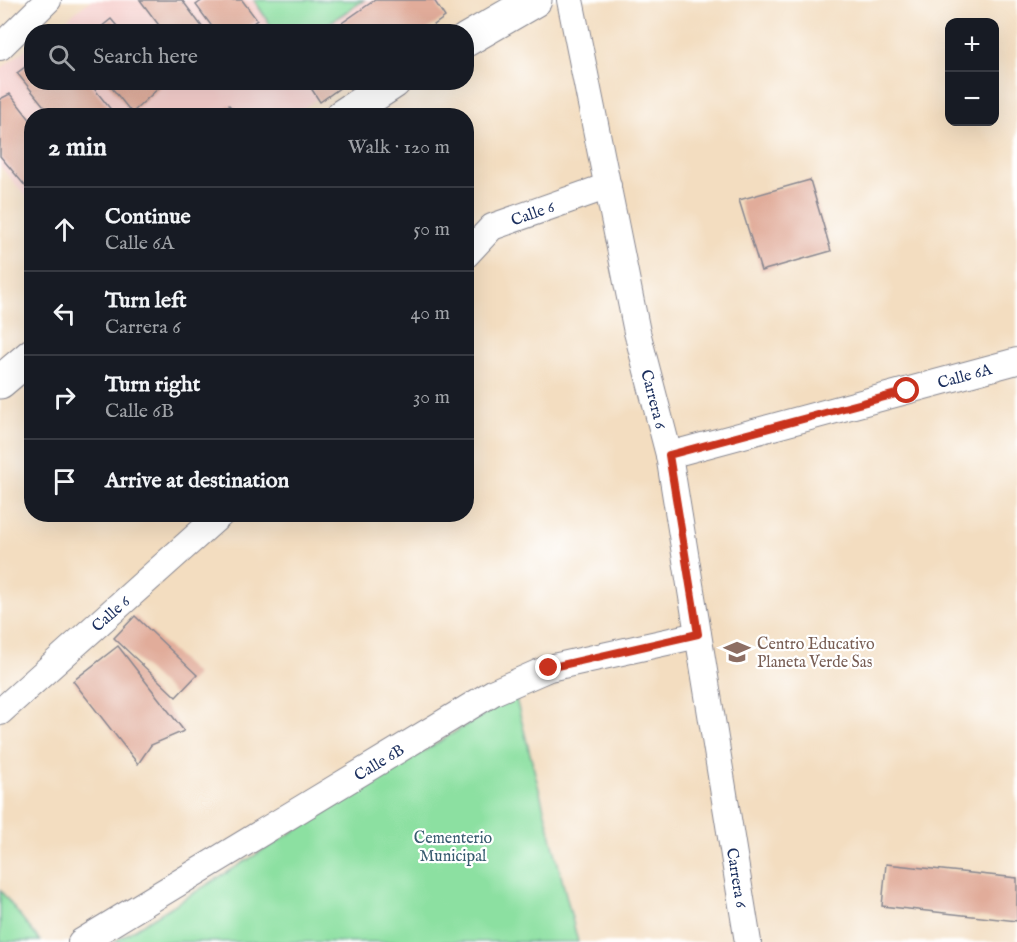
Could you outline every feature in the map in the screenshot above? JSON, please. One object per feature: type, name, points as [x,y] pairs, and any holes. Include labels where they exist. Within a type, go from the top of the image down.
[{"type":"main road","points":[[474,35],[535,0]]},
{"type":"main road","points":[[354,108],[382,90]]},
{"type":"main road","points":[[0,382],[24,362]]},
{"type":"street","points":[[0,47],[48,0]]},
{"type":"street","name":"Carrera 6","points":[[570,0],[637,332],[669,455],[748,942]]},
{"type":"street","name":"Calle 6","points":[[474,246],[492,227],[608,186]]},
{"type":"street","name":"Calle 6A","points":[[669,455],[1017,361]]},
{"type":"street","name":"Calle 6","points":[[0,712],[212,522]]},
{"type":"street","name":"Calle 6B","points":[[81,942],[495,692],[549,668],[698,634]]},
{"type":"shaded area","points":[[91,0],[449,0],[416,24],[60,24]]},
{"type":"shaded area","points":[[24,50],[24,90],[329,90],[304,108],[24,108],[24,194],[0,166],[0,69]]},
{"type":"green space","points":[[254,0],[364,0],[328,24],[270,24]]},
{"type":"green space","name":"Cementerio Municipal","points":[[515,695],[578,942],[114,942]]},
{"type":"green space","points":[[0,890],[40,941],[0,942]]},
{"type":"building","points":[[140,0],[182,0],[200,24],[158,24]]},
{"type":"building","points":[[203,0],[242,0],[257,20],[252,24],[210,24],[196,5]]},
{"type":"building","points":[[375,0],[434,0],[445,17],[435,24],[340,24]]},
{"type":"building","points":[[111,19],[115,24],[105,24]]},
{"type":"building","points":[[24,68],[24,82],[17,73]]},
{"type":"building","points":[[31,90],[95,90],[110,108],[45,108]]},
{"type":"building","points":[[113,90],[156,90],[137,108],[128,108]]},
{"type":"building","points":[[312,90],[337,90],[320,102]]},
{"type":"building","points":[[10,94],[24,112],[24,184],[0,156],[0,99]]},
{"type":"building","points":[[810,180],[831,251],[761,271],[739,200]]},
{"type":"building","points":[[135,616],[197,675],[176,697],[114,638]]},
{"type":"building","points":[[118,646],[184,731],[151,745],[138,764],[73,681]]},
{"type":"building","points":[[886,864],[1017,878],[1017,921],[882,906]]},
{"type":"place","name":"Centro Educativo Planeta Verde Sas","points":[[737,652]]},
{"type":"route","points":[[549,668],[698,634],[669,455],[907,391]]}]
